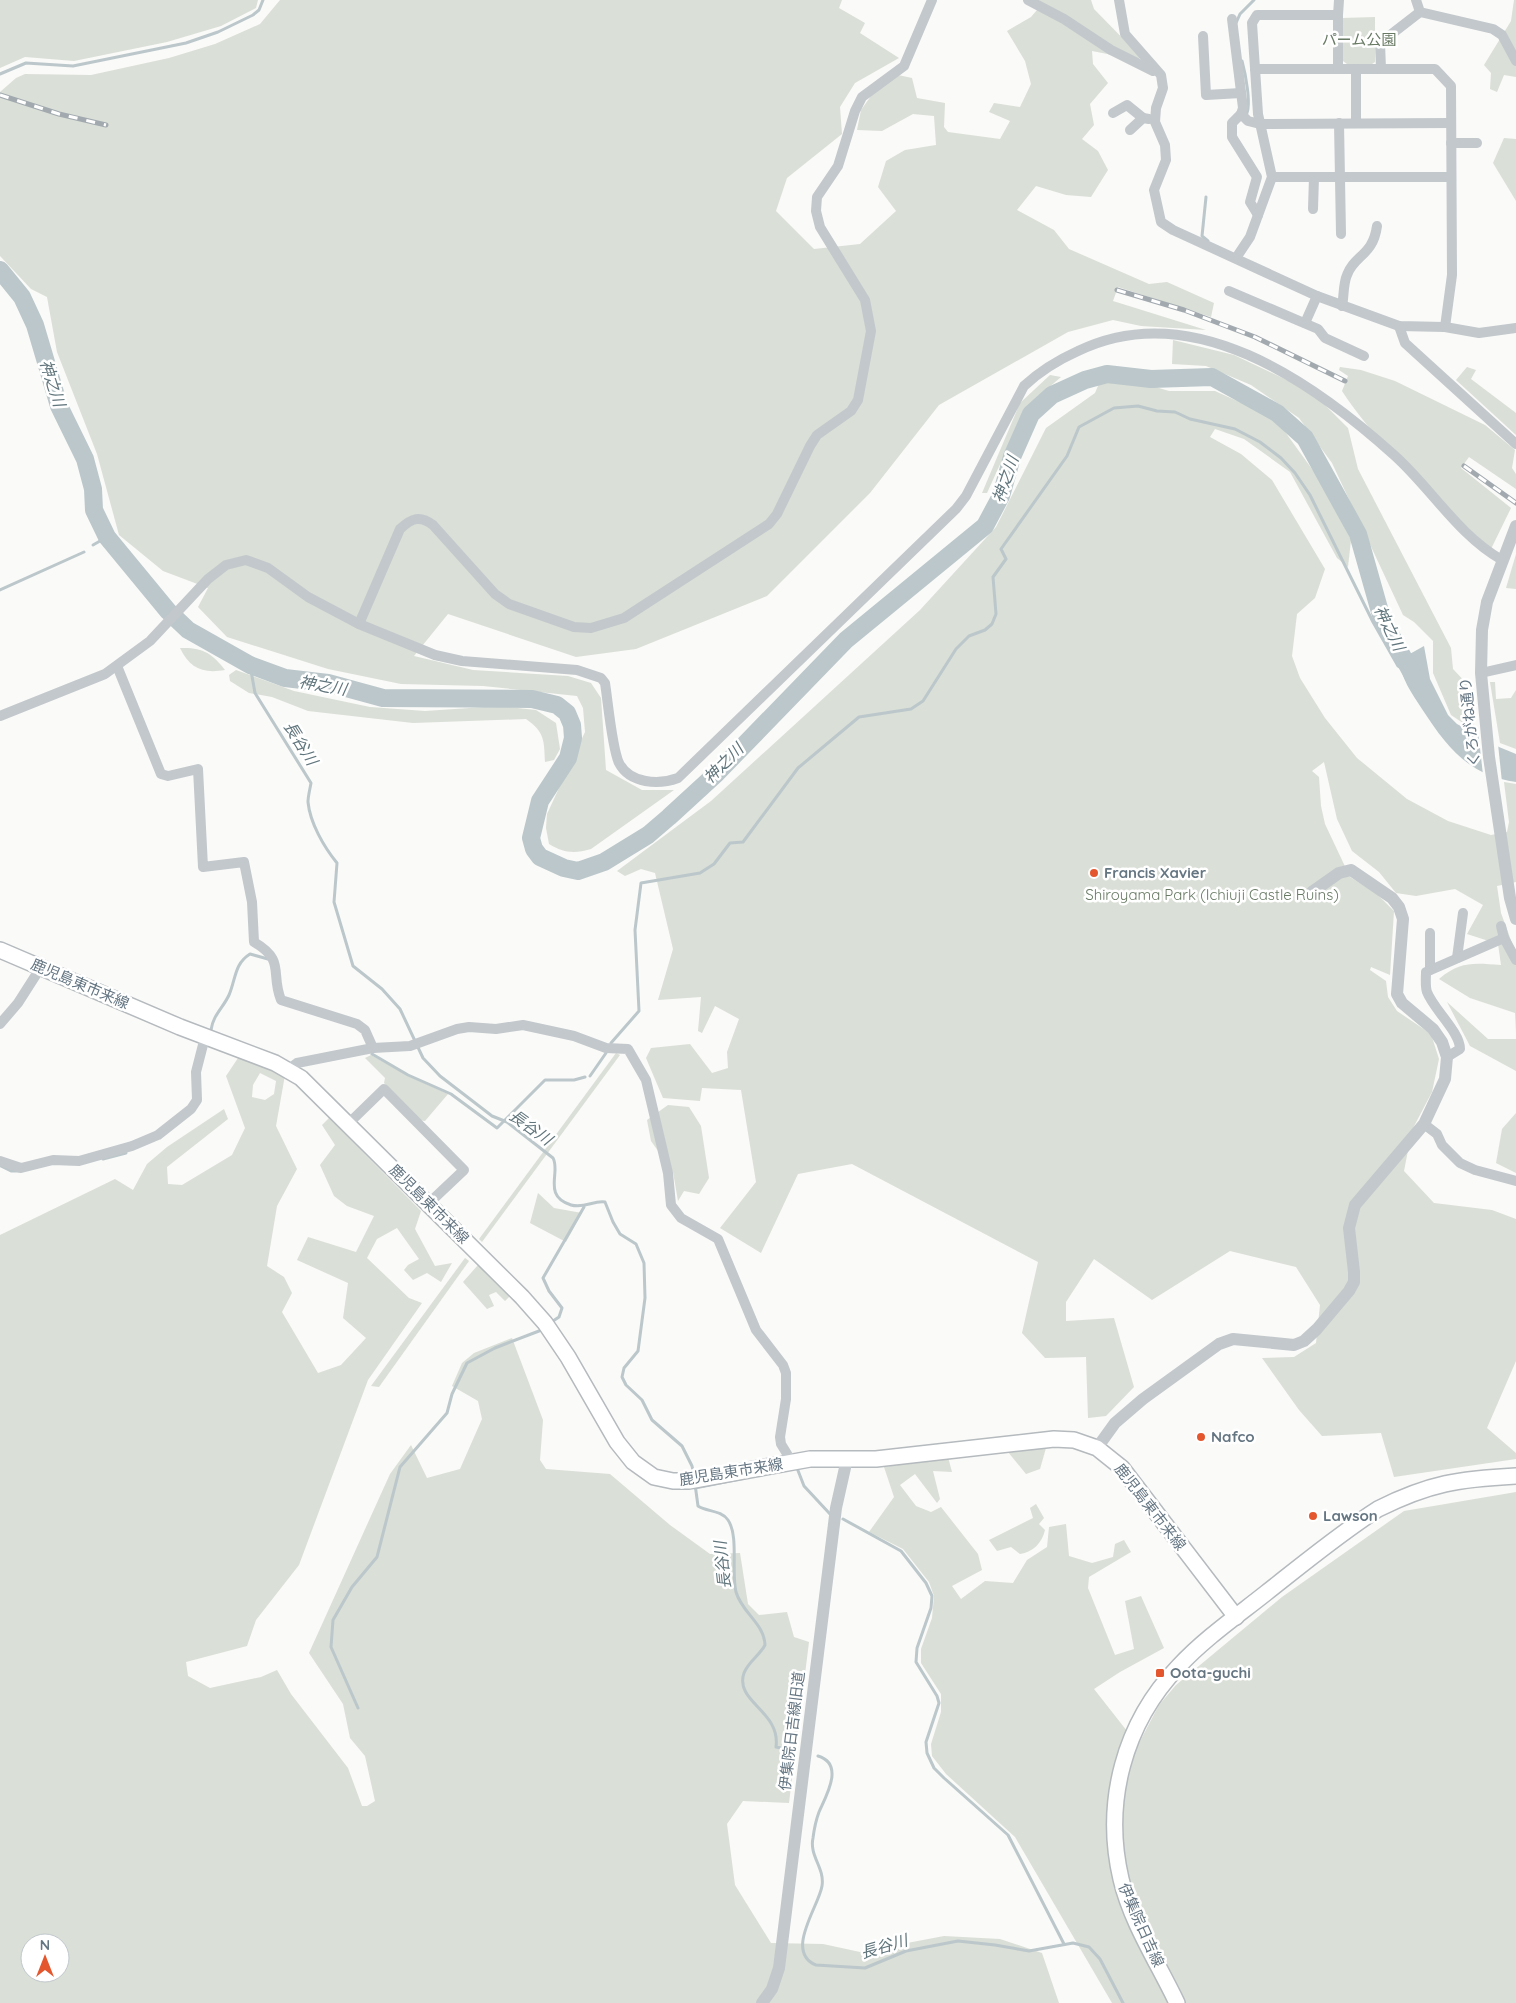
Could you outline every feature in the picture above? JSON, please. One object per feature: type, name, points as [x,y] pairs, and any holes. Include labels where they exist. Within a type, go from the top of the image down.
[{"type":"main road","name":"鹿児島東市来線","points":[[0,950],[288,1069],[314,1089],[522,1297],[545,1323],[568,1357],[628,1456],[654,1477],[673,1481],[695,1480],[792,1462],[876,1459],[1054,1439],[1074,1440],[1097,1448],[1122,1468],[1236,1617]]},
{"type":"main road","points":[[1236,1617],[1356,1523],[1393,1501],[1448,1482],[1516,1476]]},
{"type":"main road","name":"伊集院日吉線","points":[[1177,2003],[1125,1894],[1116,1858],[1114,1802],[1122,1763],[1130,1741],[1152,1699],[1180,1664],[1236,1617]]},
{"type":"street","points":[[359,624],[400,529],[416,518],[425,519],[433,525],[495,594],[509,604],[574,628],[592,628],[624,618],[769,524],[777,514],[814,440],[826,427],[851,411],[858,400],[871,331],[865,300],[820,227],[816,211],[817,197],[838,166],[855,111],[862,97],[904,66],[932,0]]},
{"type":"street","points":[[1028,0],[1064,19],[1111,50],[1161,75]]},
{"type":"street","points":[[1119,0],[1125,34],[1161,75],[1163,88],[1156,108],[1155,119],[1165,145],[1166,160],[1154,190],[1161,222],[1173,230],[1317,296],[1399,326],[1445,327],[1479,333],[1516,328]]},
{"type":"street","points":[[1338,69],[1339,0]]},
{"type":"street","points":[[1416,0],[1420,12]]},
{"type":"street","points":[[1381,69],[1380,42],[1420,12],[1493,29],[1502,35],[1516,61]]},
{"type":"street","points":[[1236,258],[1250,238],[1272,177],[1260,124],[1252,23],[1257,14],[1338,15]]},
{"type":"street","points":[[1232,19],[1244,117]]},
{"type":"street","points":[[1203,36],[1206,95],[1241,93]]},
{"type":"street","points":[[1255,69],[1435,69],[1451,86],[1452,275],[1445,327]]},
{"type":"street","points":[[1356,69],[1356,123]]},
{"type":"street","points":[[1113,113],[1126,105],[1143,118],[1155,119]]},
{"type":"street","points":[[1244,117],[1260,124],[1451,123]]},
{"type":"street","points":[[1244,117],[1232,123],[1232,137],[1257,177],[1250,202],[1258,215]]},
{"type":"street","points":[[1130,130],[1143,118]]},
{"type":"street","points":[[1339,123],[1341,234]]},
{"type":"street","points":[[1451,143],[1476,143]]},
{"type":"street","points":[[1272,177],[1451,177]]},
{"type":"street","points":[[1313,208],[1314,177]]},
{"type":"street","points":[[1342,306],[1346,276],[1351,268],[1369,251],[1376,237],[1378,226]]},
{"type":"street","points":[[1229,291],[1306,323],[1318,329],[1325,338],[1364,356]]},
{"type":"street","points":[[1306,323],[1317,296]]},
{"type":"street","points":[[1399,326],[1405,343],[1516,444]]},
{"type":"street","points":[[0,716],[105,674],[118,666],[153,637],[194,596],[208,579],[226,565],[246,560],[268,568],[308,597],[359,624],[412,646],[462,661],[577,670],[601,678],[605,683],[619,763],[633,778],[644,781],[670,781],[678,778],[786,676],[956,509],[966,496],[1016,399],[1024,386],[1035,375],[1060,359],[1087,346],[1114,337],[1170,333],[1230,348],[1251,356],[1310,388],[1393,454],[1459,524],[1502,560]]},
{"type":"street","name":"くろがね通り","points":[[1516,526],[1487,602],[1482,630],[1481,673],[1481,686],[1499,821],[1510,898],[1516,919]]},
{"type":"street","points":[[1481,673],[1516,665]]},
{"type":"street","points":[[118,666],[161,774],[168,776],[198,769],[203,867],[244,862],[252,902],[254,942],[269,951],[275,964],[280,1000],[357,1024],[365,1030],[373,1048]]},
{"type":"street","points":[[1097,1448],[1116,1423],[1143,1399],[1219,1344],[1233,1339],[1294,1345],[1304,1340],[1317,1329],[1349,1291],[1354,1282],[1349,1228],[1355,1205],[1424,1124],[1445,1079],[1447,1056],[1442,1042],[1433,1030],[1408,1009],[1397,994],[1403,919],[1399,907],[1392,898],[1351,870],[1339,873],[1312,892]]},
{"type":"street","points":[[1457,958],[1463,913]]},
{"type":"street","points":[[1501,926],[1504,938],[1516,960]]},
{"type":"street","points":[[1430,933],[1430,970]]},
{"type":"street","points":[[1447,1056],[1460,1049],[1460,1042],[1439,1014],[1426,990],[1426,972],[1504,938]]},
{"type":"street","points":[[0,1024],[18,1003],[41,967]]},
{"type":"street","points":[[288,1069],[297,1063],[373,1048],[414,1045],[457,1029],[469,1027],[496,1029],[523,1025],[574,1036],[606,1048],[628,1050],[646,1080],[668,1173],[671,1205],[681,1218],[718,1239],[756,1330],[783,1365],[787,1383],[780,1437],[781,1444],[792,1462]]},
{"type":"street","points":[[0,1161],[15,1168],[53,1160],[79,1161],[132,1146],[158,1134],[191,1109],[197,1100],[196,1072],[205,1036]]},
{"type":"street","points":[[348,1124],[384,1089],[464,1170],[428,1204]]},
{"type":"street","points":[[1424,1124],[1437,1134],[1442,1145],[1460,1163],[1475,1170],[1516,1181]]},
{"type":"street","name":"伊集院日吉線旧道","points":[[762,2003],[772,1989],[778,1968],[836,1508],[847,1460]]},
{"type":"green space","points":[[0,0],[258,0],[256,8],[221,26],[167,42],[74,61],[25,57],[0,68]]},
{"type":"green space","points":[[280,0],[842,0],[839,8],[865,23],[860,33],[899,58],[855,83],[840,107],[842,134],[787,178],[776,211],[814,249],[860,244],[896,211],[878,187],[886,161],[905,150],[936,145],[934,116],[913,114],[882,131],[857,130],[861,110],[871,96],[898,75],[912,78],[917,98],[945,103],[944,127],[948,132],[1000,139],[1010,121],[989,112],[994,103],[1020,107],[1031,84],[1025,61],[1007,31],[1031,17],[1043,3],[1038,0],[1091,0],[1094,9],[1141,57],[1138,60],[1092,51],[1093,64],[1108,83],[1090,104],[1094,125],[1082,139],[1098,151],[1108,170],[1091,197],[1066,195],[1036,186],[1017,210],[1054,230],[1069,249],[1149,284],[1167,282],[1214,303],[1211,317],[1118,287],[1113,301],[1206,330],[1141,326],[1113,320],[1068,332],[939,405],[870,493],[767,596],[636,649],[576,657],[448,614],[414,656],[473,670],[568,676],[591,683],[601,698],[606,770],[642,790],[674,790],[591,849],[569,852],[560,849],[549,844],[546,828],[547,814],[585,732],[583,708],[577,696],[483,686],[401,684],[328,669],[227,637],[198,607],[208,588],[163,571],[119,535],[97,454],[57,352],[47,297],[31,289],[0,256],[0,92],[16,78],[25,74],[91,75],[169,58],[215,44],[260,24]]},
{"type":"green space","points":[[1514,0],[1516,0],[1516,77],[1504,75],[1497,92],[1490,89],[1491,73],[1484,65],[1511,21]]},
{"type":"green space","name":"パーム公園","points":[[1375,17],[1375,62],[1372,64],[1347,64],[1343,61],[1342,18]]},
{"type":"green space","points":[[1504,138],[1516,139],[1516,201],[1493,163]]},
{"type":"green space","points":[[1173,340],[1234,355],[1289,381],[1319,399],[1348,428],[1358,469],[1451,648],[1453,669],[1470,687],[1474,726],[1463,723],[1451,715],[1433,673],[1433,641],[1414,622],[1403,615],[1332,463],[1299,418],[1251,385],[1206,366],[1172,364]]},
{"type":"green space","points":[[1340,367],[1361,370],[1395,381],[1485,425],[1515,450],[1512,468],[1516,474],[1516,489],[1469,457],[1461,468],[1511,508],[1491,549],[1412,474],[1374,434],[1342,391],[1348,376],[1339,370]]},
{"type":"green space","points":[[1467,367],[1476,370],[1471,379],[1516,413],[1516,435],[1456,380]]},
{"type":"green space","points":[[1050,375],[1061,377],[1026,407],[987,493],[982,493],[1020,403]]},
{"type":"green space","name":"Shiroyama Park (Ichiuji Castle Ruins)","points":[[1100,381],[1149,385],[1169,391],[1215,391],[1275,418],[1325,487],[1351,540],[1348,567],[1337,558],[1290,472],[1244,439],[1215,429],[1210,437],[1241,454],[1272,480],[1325,569],[1315,598],[1297,614],[1292,656],[1300,678],[1325,718],[1357,758],[1407,799],[1448,821],[1491,835],[1507,832],[1509,822],[1504,782],[1516,784],[1516,882],[1497,886],[1501,913],[1516,954],[1516,1033],[1515,1013],[1470,998],[1439,979],[1454,969],[1468,964],[1501,965],[1498,944],[1467,934],[1483,905],[1455,889],[1416,896],[1396,893],[1379,872],[1352,851],[1337,819],[1324,762],[1312,771],[1319,777],[1321,806],[1325,824],[1350,877],[1377,894],[1394,911],[1390,975],[1371,967],[1370,970],[1386,981],[1388,997],[1397,1011],[1431,1034],[1439,1059],[1432,1092],[1412,1130],[1404,1171],[1434,1203],[1492,1210],[1516,1219],[1516,1361],[1487,1428],[1516,1453],[1516,1459],[1394,1477],[1381,1433],[1322,1436],[1299,1410],[1262,1358],[1294,1357],[1316,1343],[1320,1305],[1296,1267],[1230,1251],[1152,1300],[1094,1259],[1066,1302],[1066,1321],[1114,1318],[1134,1387],[1106,1416],[1088,1418],[1086,1357],[1045,1358],[1022,1333],[1038,1262],[852,1164],[798,1174],[761,1253],[720,1228],[756,1182],[741,1090],[702,1088],[700,1101],[663,1098],[646,1058],[651,1048],[690,1044],[712,1073],[728,1068],[727,1052],[739,1019],[715,1006],[702,1033],[698,1031],[701,997],[658,1000],[673,949],[655,873],[641,869],[625,876],[617,871],[711,801],[920,610],[996,527],[1046,428],[1095,393]]},
{"type":"green space","points":[[1516,554],[1516,589],[1506,588]]},
{"type":"green space","points":[[180,648],[206,652],[216,659],[225,670],[210,671],[198,668],[188,660]]},
{"type":"green space","points":[[236,670],[294,691],[370,707],[425,711],[499,706],[536,710],[556,723],[560,749],[554,760],[545,762],[540,733],[526,719],[413,723],[308,711],[272,697],[249,693],[230,681],[229,675]]},
{"type":"green space","points":[[1490,682],[1495,682],[1496,699],[1511,698],[1516,690],[1516,749],[1500,743]]},
{"type":"green space","points":[[1447,1002],[1488,1039],[1516,1039],[1516,1071],[1470,1046]]},
{"type":"green space","points":[[616,1053],[620,1055],[482,1242],[479,1239]]},
{"type":"green space","points":[[240,1055],[285,1075],[276,1126],[297,1169],[277,1206],[267,1266],[284,1277],[292,1293],[282,1312],[318,1373],[341,1365],[366,1338],[343,1318],[348,1283],[297,1260],[308,1237],[356,1252],[374,1216],[347,1206],[334,1196],[320,1165],[335,1145],[322,1125],[329,1118],[421,1211],[415,1229],[435,1266],[452,1263],[441,1282],[427,1273],[413,1280],[404,1270],[408,1265],[419,1259],[397,1228],[377,1239],[367,1258],[409,1298],[422,1303],[368,1380],[299,1565],[256,1620],[247,1646],[186,1662],[188,1676],[210,1688],[261,1677],[277,1670],[291,1694],[348,1768],[362,1806],[367,1806],[375,1801],[365,1756],[350,1738],[343,1704],[309,1653],[390,1474],[411,1445],[427,1478],[460,1469],[482,1419],[478,1401],[452,1386],[462,1363],[474,1353],[512,1338],[543,1420],[540,1460],[546,1469],[610,1474],[670,1525],[710,1554],[740,1553],[748,1604],[759,1615],[787,1612],[794,1637],[809,1642],[789,1803],[743,1801],[727,1824],[735,1885],[771,1943],[823,1944],[860,1952],[944,1936],[1000,1939],[1042,1953],[1059,2003],[0,2003],[0,1235],[115,1179],[133,1190],[147,1164],[167,1147],[224,1109],[228,1119],[167,1167],[168,1184],[182,1185],[232,1155],[245,1128],[226,1076]],"holes":[[[260,1073],[276,1081],[274,1094],[265,1100],[252,1097],[253,1085]]]},
{"type":"green space","points":[[371,1055],[408,1076],[448,1094],[425,1121],[418,1120],[384,1083],[385,1078],[365,1058]]},
{"type":"green space","points":[[668,1105],[689,1107],[701,1126],[709,1178],[699,1194],[684,1191],[678,1201],[673,1172],[651,1141],[647,1120]]},
{"type":"green space","points":[[1516,1113],[1516,1173],[1496,1163],[1502,1129]]},
{"type":"green space","points":[[538,1193],[554,1208],[582,1213],[566,1242],[530,1223]]},
{"type":"green space","points":[[465,1258],[469,1261],[379,1387],[371,1386]]},
{"type":"green space","points":[[478,1265],[510,1296],[505,1301],[496,1292],[489,1295],[494,1306],[487,1309],[463,1282]]},
{"type":"green space","points":[[1046,1448],[1040,1469],[1026,1474],[1008,1452]]},
{"type":"green space","points":[[948,1457],[952,1472],[933,1471],[940,1499],[937,1503],[915,1474],[900,1485],[916,1506],[931,1512],[941,1507],[978,1554],[982,1570],[952,1586],[961,1599],[985,1581],[1013,1583],[1027,1560],[1047,1547],[1049,1527],[1066,1524],[1069,1556],[1092,1563],[1113,1557],[1115,1544],[1124,1540],[1131,1552],[1089,1577],[1088,1588],[1115,1655],[1134,1649],[1125,1601],[1141,1596],[1164,1648],[1120,1672],[1094,1689],[1138,1745],[1159,1705],[1176,1685],[1282,1597],[1404,1511],[1516,1492],[1516,2003],[1112,2003],[1015,1837],[946,1774],[932,1756],[931,1744],[941,1712],[941,1694],[921,1663],[921,1649],[932,1618],[934,1596],[929,1582],[903,1549],[869,1532],[894,1497],[884,1467]]},
{"type":"green space","points":[[1036,1504],[1044,1518],[1039,1524],[1045,1530],[1039,1543],[1033,1549],[1020,1554],[1011,1547],[997,1551],[989,1540],[1033,1518],[1030,1508]]},
{"type":"shaded area","points":[[1424,646],[1430,679],[1448,715],[1457,724],[1516,754],[1516,782],[1485,773],[1472,766],[1450,747],[1431,723],[1408,686],[1402,674],[1399,660]]},
{"type":"pier","points":[[1478,731],[1498,744],[1502,782],[1483,775]]},
{"type":"waterway","points":[[0,74],[26,63],[73,66],[186,43],[218,32],[253,15],[259,10],[263,0]]},
{"type":"waterway","points":[[1236,23],[1240,14],[1254,0]]},
{"type":"waterway","points":[[1242,61],[1248,96],[1246,115]]},
{"type":"waterway","points":[[1206,197],[1202,236],[1208,241]]},
{"type":"waterway","name":"神之川","points":[[0,270],[22,297],[35,325],[59,406],[85,459],[93,489],[94,510],[107,537],[168,611],[188,630],[250,665],[285,678],[328,683],[383,698],[532,699],[557,705],[567,713],[572,725],[573,738],[568,758],[540,801],[531,838],[534,849],[540,857],[564,868],[578,871],[604,862],[648,835],[669,817],[717,773],[846,640],[985,526],[1001,496],[1012,457],[1031,414],[1052,395],[1085,380],[1107,374],[1151,379],[1212,377],[1277,413],[1305,438],[1358,534],[1382,619],[1415,679]]},
{"type":"waterway","points":[[611,1043],[639,1011],[635,930],[641,883],[700,873],[714,864],[730,843],[743,842],[798,768],[859,717],[911,709],[923,701],[956,649],[969,636],[985,630],[992,624],[996,614],[993,577],[1006,559],[1001,549],[1067,456],[1079,427],[1114,408],[1138,406],[1157,411],[1175,412],[1190,419],[1235,429],[1260,442],[1281,458],[1295,473],[1310,495],[1373,622],[1398,666],[1403,669]]},
{"type":"waterway","points":[[93,545],[107,537]]},
{"type":"waterway","points":[[0,590],[84,552]]},
{"type":"waterway","name":"長谷川","points":[[250,665],[255,693],[311,783],[308,800],[309,810],[318,834],[337,863],[334,902],[353,966],[382,989],[400,1009],[423,1058],[440,1076],[492,1116],[507,1122],[553,1158],[555,1164],[555,1190],[557,1196],[562,1201],[576,1206],[605,1202],[620,1234],[636,1244],[644,1263],[645,1298],[638,1351],[624,1368],[622,1377],[626,1385],[642,1400],[652,1420],[682,1446],[692,1466],[694,1475]]},
{"type":"waterway","points":[[211,1030],[216,1016],[227,1000],[241,962],[250,954],[268,959]]},
{"type":"waterway","points":[[590,1076],[606,1053]]},
{"type":"waterway","points":[[372,1054],[408,1075],[451,1094],[497,1128],[545,1080],[574,1080],[585,1077]]},
{"type":"waterway","points":[[103,1159],[126,1153]]},
{"type":"waterway","points":[[1,1166],[11,1171],[19,1171]]},
{"type":"waterway","points":[[553,1321],[559,1317],[562,1308],[549,1291],[543,1278],[584,1207]]},
{"type":"waterway","points":[[358,1708],[331,1647],[333,1620],[352,1587],[377,1557],[400,1467],[447,1413],[452,1394],[467,1363],[495,1348],[539,1331]]},
{"type":"waterway","points":[[797,1468],[804,1486],[830,1514]]},
{"type":"waterway","points":[[695,1488],[745,1478]]},
{"type":"waterway","name":"長谷川","points":[[695,1484],[698,1506],[722,1514],[728,1520],[733,1535],[736,1592],[764,1637],[765,1645],[748,1665],[744,1673],[743,1683],[745,1692],[772,1724],[776,1735],[776,1747],[796,1751]]},
{"type":"waterway","points":[[843,1519],[901,1551],[926,1583],[932,1596],[931,1608],[917,1648],[916,1662],[937,1696],[939,1703],[926,1742],[927,1753],[934,1768],[1008,1835],[1064,1944]]},
{"type":"waterway","name":"長谷川","points":[[818,1756],[826,1760],[831,1766],[832,1773],[829,1789],[817,1818],[812,1844],[821,1873],[822,1886],[803,1940],[803,1950],[807,1959],[816,1965],[865,1968],[906,1951],[958,1941],[1029,1951],[1073,1943],[1089,1947],[1100,1959],[1123,2003]]},
{"type":"railway","points":[[0,95],[59,114],[106,125]]},
{"type":"railway","points":[[1117,290],[1184,310],[1255,337],[1345,381]]},
{"type":"railway","points":[[1464,466],[1516,503]]},
{"type":"place","name":"Francis Xavier","points":[[1094,873]]},
{"type":"place","name":"Nafco","points":[[1201,1437]]},
{"type":"place","name":"Lawson","points":[[1313,1516]]},
{"type":"place","name":"Oota-guchi","points":[[1160,1673]]}]
